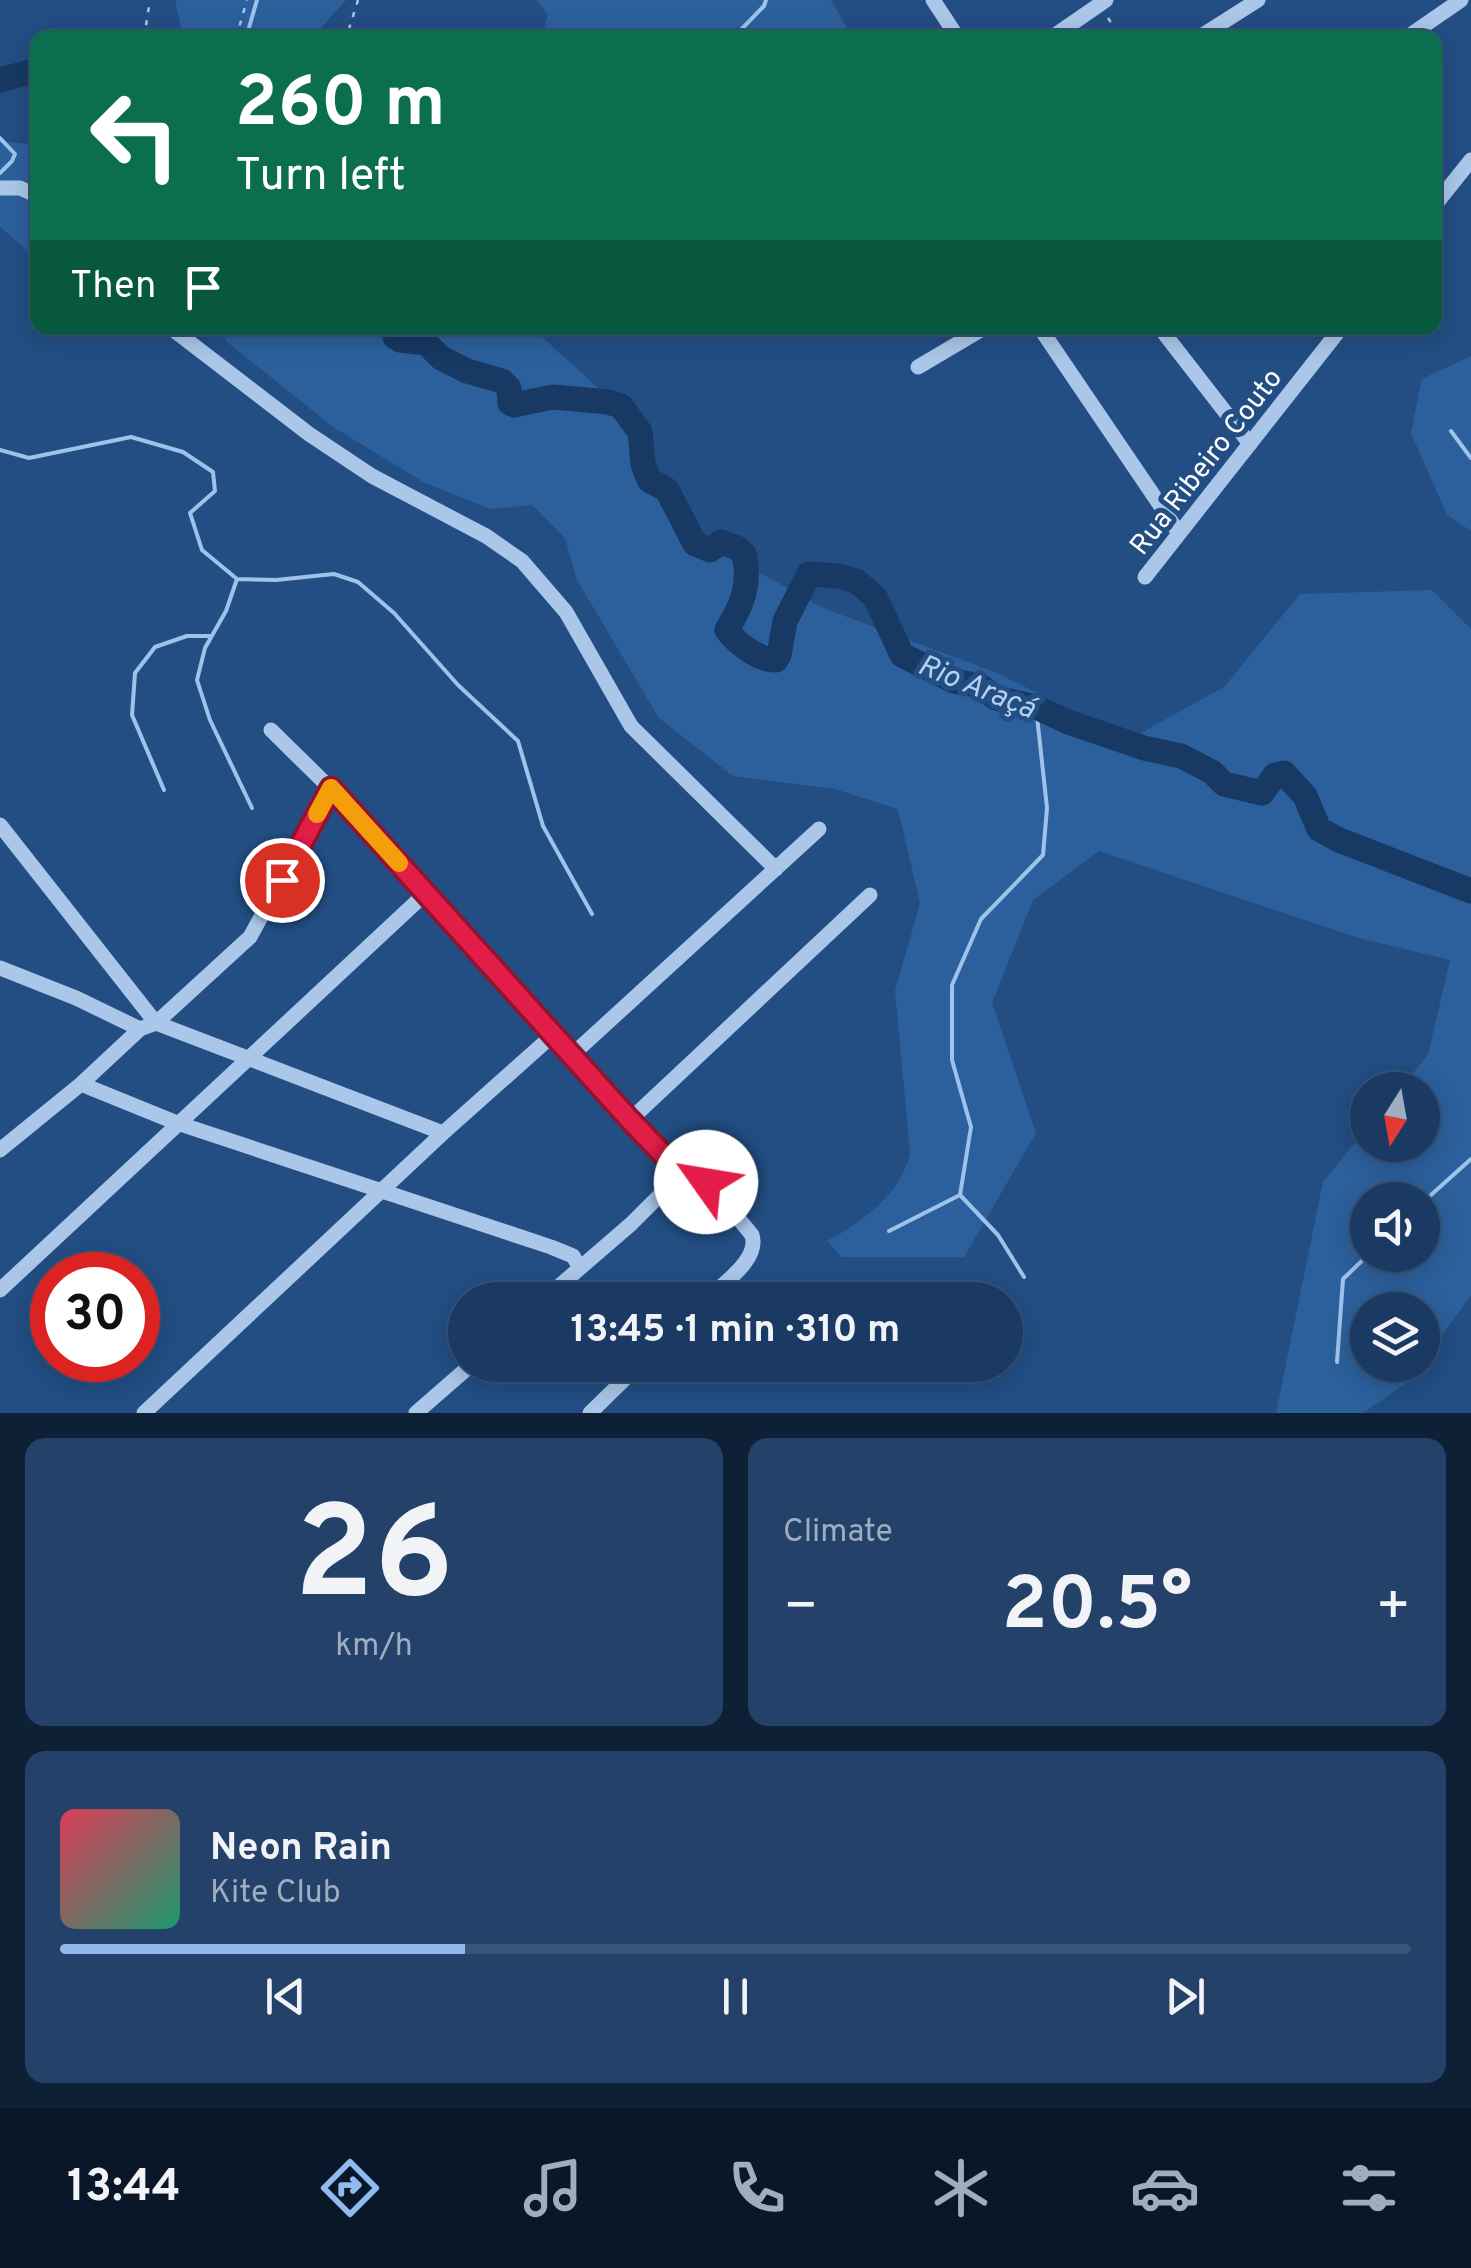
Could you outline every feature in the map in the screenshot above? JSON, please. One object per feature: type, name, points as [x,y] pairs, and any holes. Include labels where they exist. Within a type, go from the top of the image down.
[{"type":"street","points":[[933,0],[953,30]]},
{"type":"street","points":[[1211,30],[1258,0]]},
{"type":"street","points":[[1418,30],[1461,0]]},
{"type":"street","points":[[1062,30],[1102,2]]},
{"type":"street","points":[[1442,196],[1471,160]]},
{"type":"street","points":[[0,188],[30,192]]},
{"type":"street","points":[[181,335],[309,434],[372,476],[486,536],[522,561],[566,612],[631,726],[776,869]]},
{"type":"street","points":[[918,367],[972,335]]},
{"type":"street","points":[[1045,335],[1179,533]]},
{"type":"street","points":[[1165,335],[1250,444]]},
{"type":"street","name":"Rua Ribeiro Couto","points":[[1145,577],[1336,335]]},
{"type":"street","points":[[271,730],[331,788],[682,1174],[706,1182],[715,1190],[754,1240],[752,1255],[724,1282]]},
{"type":"street","points":[[0,1150],[250,936],[331,788]]},
{"type":"street","points":[[0,825],[148,1026]]},
{"type":"street","points":[[572,1055],[820,829]]},
{"type":"street","points":[[0,1290],[426,893]]},
{"type":"street","points":[[630,1120],[870,895]]},
{"type":"street","points":[[0,968],[442,1133]]},
{"type":"street","points":[[144,1413],[442,1133],[553,1035]]},
{"type":"street","points":[[81,1084],[176,1123],[565,1252],[573,1256],[580,1268]]},
{"type":"street","points":[[564,1282],[682,1174]]},
{"type":"street","points":[[416,1413],[452,1382]]},
{"type":"street","points":[[590,1413],[622,1382]]},
{"type":"path","points":[[145,30],[150,0]]},
{"type":"path","points":[[238,30],[247,0]]},
{"type":"path","points":[[347,30],[358,0]]},
{"type":"path","points":[[1102,2],[1118,30]]},
{"type":"shaded area","points":[[175,0],[346,0],[319,30],[181,28]]},
{"type":"shaded area","points":[[537,0],[831,0],[848,30],[543,30],[548,16]]},
{"type":"shaded area","points":[[0,141],[30,144],[30,253],[0,227]]},
{"type":"shaded area","points":[[223,335],[540,335],[626,413],[683,530],[823,608],[997,673],[1130,739],[1224,687],[1300,594],[1432,590],[1471,629],[1471,1295],[1440,1338],[1440,1292],[1350,1292],[1350,1382],[1405,1384],[1363,1413],[1276,1413],[1323,1182],[1350,1149],[1350,1162],[1440,1162],[1440,1072],[1414,1072],[1428,1055],[1450,960],[1359,938],[1099,851],[1033,900],[992,1003],[1036,1133],[964,1257],[842,1257],[827,1241],[879,1205],[899,1181],[910,1152],[895,991],[920,903],[898,809],[835,789],[733,776],[659,718],[577,580],[565,538],[532,505],[491,509],[425,483],[333,427]]},
{"type":"shaded area","points":[[1471,356],[1471,531],[1447,515],[1411,433],[1422,379]]},
{"type":"waterway","points":[[248,30],[257,0]]},
{"type":"waterway","points":[[741,30],[766,0]]},
{"type":"waterway","name":"Rio Araçá","points":[[0,80],[30,72]]},
{"type":"waterway","points":[[0,138],[15,154],[0,173]]},
{"type":"waterway","name":"Rio Araçá","points":[[395,335],[400,340],[426,343],[441,358],[502,381],[509,388],[510,403],[514,405],[553,397],[621,406],[640,432],[649,480],[667,490],[695,544],[710,550],[721,542],[744,554],[744,594],[727,630],[756,654],[776,660],[785,621],[809,574],[856,581],[875,597],[902,655],[954,681],[980,686],[996,698],[1036,707],[1144,748],[1181,756],[1212,772],[1224,784],[1262,793],[1275,775],[1284,773],[1305,796],[1319,829],[1471,891]]},
{"type":"waterway","points":[[1451,431],[1471,458]]},
{"type":"waterway","points":[[0,450],[29,458],[131,437],[183,452],[213,472],[215,491],[190,513],[202,550],[237,579],[276,580],[334,574],[358,582],[394,613],[458,685],[518,741],[543,826],[592,914]]},
{"type":"waterway","points":[[237,579],[226,611],[205,648],[197,680],[210,720],[252,808]]},
{"type":"waterway","points":[[164,790],[132,715],[135,673],[155,647],[187,636],[212,636]]},
{"type":"waterway","points":[[889,1231],[960,1195],[971,1127],[952,1060],[952,985],[981,919],[1043,855],[1047,808],[1036,707]]},
{"type":"waterway","points":[[1440,1187],[1471,1159]]},
{"type":"waterway","points":[[960,1195],[998,1235],[1024,1277]]},
{"type":"waterway","points":[[1337,1362],[1343,1279],[1350,1272]]},
{"type":"slow traffic","points":[[317,814],[331,788],[399,863]]},
{"type":"route","points":[[282,880],[331,788],[630,1120],[682,1174],[706,1182]]}]
